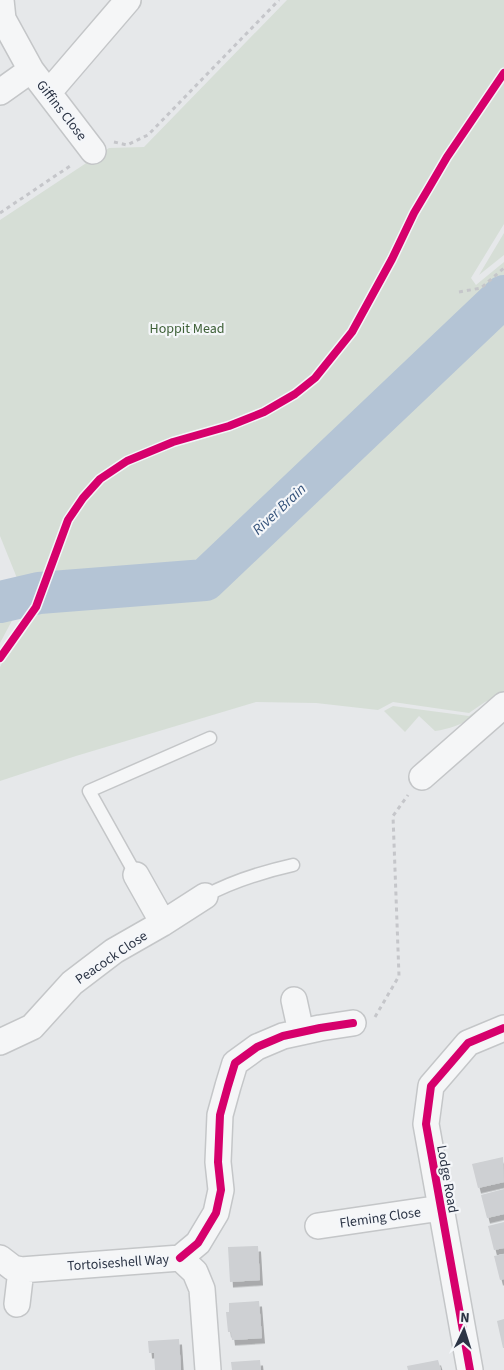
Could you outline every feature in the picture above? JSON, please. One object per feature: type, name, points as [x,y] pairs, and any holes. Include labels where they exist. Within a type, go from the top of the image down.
[{"type":"street","name":"Giffins Close","points":[[1,0],[2,19],[31,70],[93,151]]},
{"type":"street","points":[[49,92],[128,0]]},
{"type":"street","name":"Giffins Close","points":[[0,92],[31,70]]},
{"type":"street","points":[[422,777],[438,750],[504,705]]},
{"type":"street","points":[[136,876],[163,923]]},
{"type":"street","name":"Peacock Close","points":[[0,1042],[32,1027],[72,983],[114,951],[205,896]]},
{"type":"street","points":[[294,1000],[301,1032]]},
{"type":"street","points":[[180,1258],[198,1243],[216,1213],[221,1190],[218,1162],[220,1115],[235,1063],[257,1047],[283,1036],[353,1023]]},
{"type":"street","name":"Lodge Road","points":[[470,1370],[426,1124],[431,1086],[468,1043],[504,1028]]},
{"type":"street","name":"Fleming Close","points":[[318,1226],[441,1208]]},
{"type":"street","name":"Tortoiseshell Way","points":[[10,1264],[180,1258],[194,1272],[202,1288],[208,1370]]},
{"type":"street","points":[[10,1264],[17,1304]]},
{"type":"lane","points":[[136,876],[89,791],[210,738]]},
{"type":"lane","points":[[205,896],[240,880],[293,865]]},
{"type":"path","points":[[0,213],[110,141],[127,145],[148,135],[279,0]]},
{"type":"path","points":[[459,292],[481,288],[504,268]]},
{"type":"path","points":[[353,1023],[372,1024],[399,976],[392,816],[422,777]]},
{"type":"green space","name":"Hoppit Mead","points":[[287,0],[504,0],[504,224],[471,278],[476,285],[504,262],[504,275],[445,328],[205,580],[21,588],[0,536],[0,220],[109,148],[144,147]]},
{"type":"green space","points":[[504,233],[504,255],[479,275]]},
{"type":"green space","points":[[504,306],[504,694],[485,702],[469,713],[393,702],[378,710],[316,703],[256,702],[0,781],[0,667],[33,603],[82,597],[206,588]]},
{"type":"green space","points":[[19,605],[15,615],[0,643],[0,609]]},
{"type":"green space","points":[[504,696],[464,723],[435,731],[419,716],[405,732],[384,711],[393,706],[469,716],[486,704]]},
{"type":"building","points":[[503,1157],[504,1182],[478,1188],[472,1164]]},
{"type":"building","points":[[504,1189],[504,1214],[487,1218],[481,1195]]},
{"type":"building","points":[[504,1222],[504,1248],[494,1250],[488,1226]]},
{"type":"building","points":[[258,1246],[260,1280],[230,1282],[228,1247]]},
{"type":"building","points":[[504,1254],[504,1279],[500,1280],[494,1256]]},
{"type":"building","points":[[259,1301],[262,1338],[232,1340],[231,1332],[228,1332],[226,1312],[229,1312],[229,1303]]},
{"type":"building","points":[[504,1319],[504,1348],[503,1348],[497,1321]]},
{"type":"building","points":[[179,1339],[181,1370],[155,1370],[154,1353],[149,1353],[148,1341]]},
{"type":"building","points":[[260,1360],[261,1370],[232,1370],[231,1362]]},
{"type":"building","points":[[438,1360],[441,1370],[408,1370],[407,1366]]},
{"type":"waterway","name":"River Brain","points":[[0,602],[39,593],[205,580],[504,296]]},
{"type":"cycle path","points":[[0,658],[36,607],[68,520],[83,498],[100,479],[127,461],[173,442],[229,426],[264,412],[295,394],[315,378],[352,332],[392,259],[414,213],[447,157],[504,73]]},
{"type":"cycle path","points":[[180,1258],[198,1243],[216,1213],[221,1190],[218,1162],[220,1115],[235,1063],[257,1047],[283,1036],[353,1023]]},
{"type":"cycle path","points":[[470,1370],[426,1124],[431,1086],[468,1043],[504,1028]]}]
